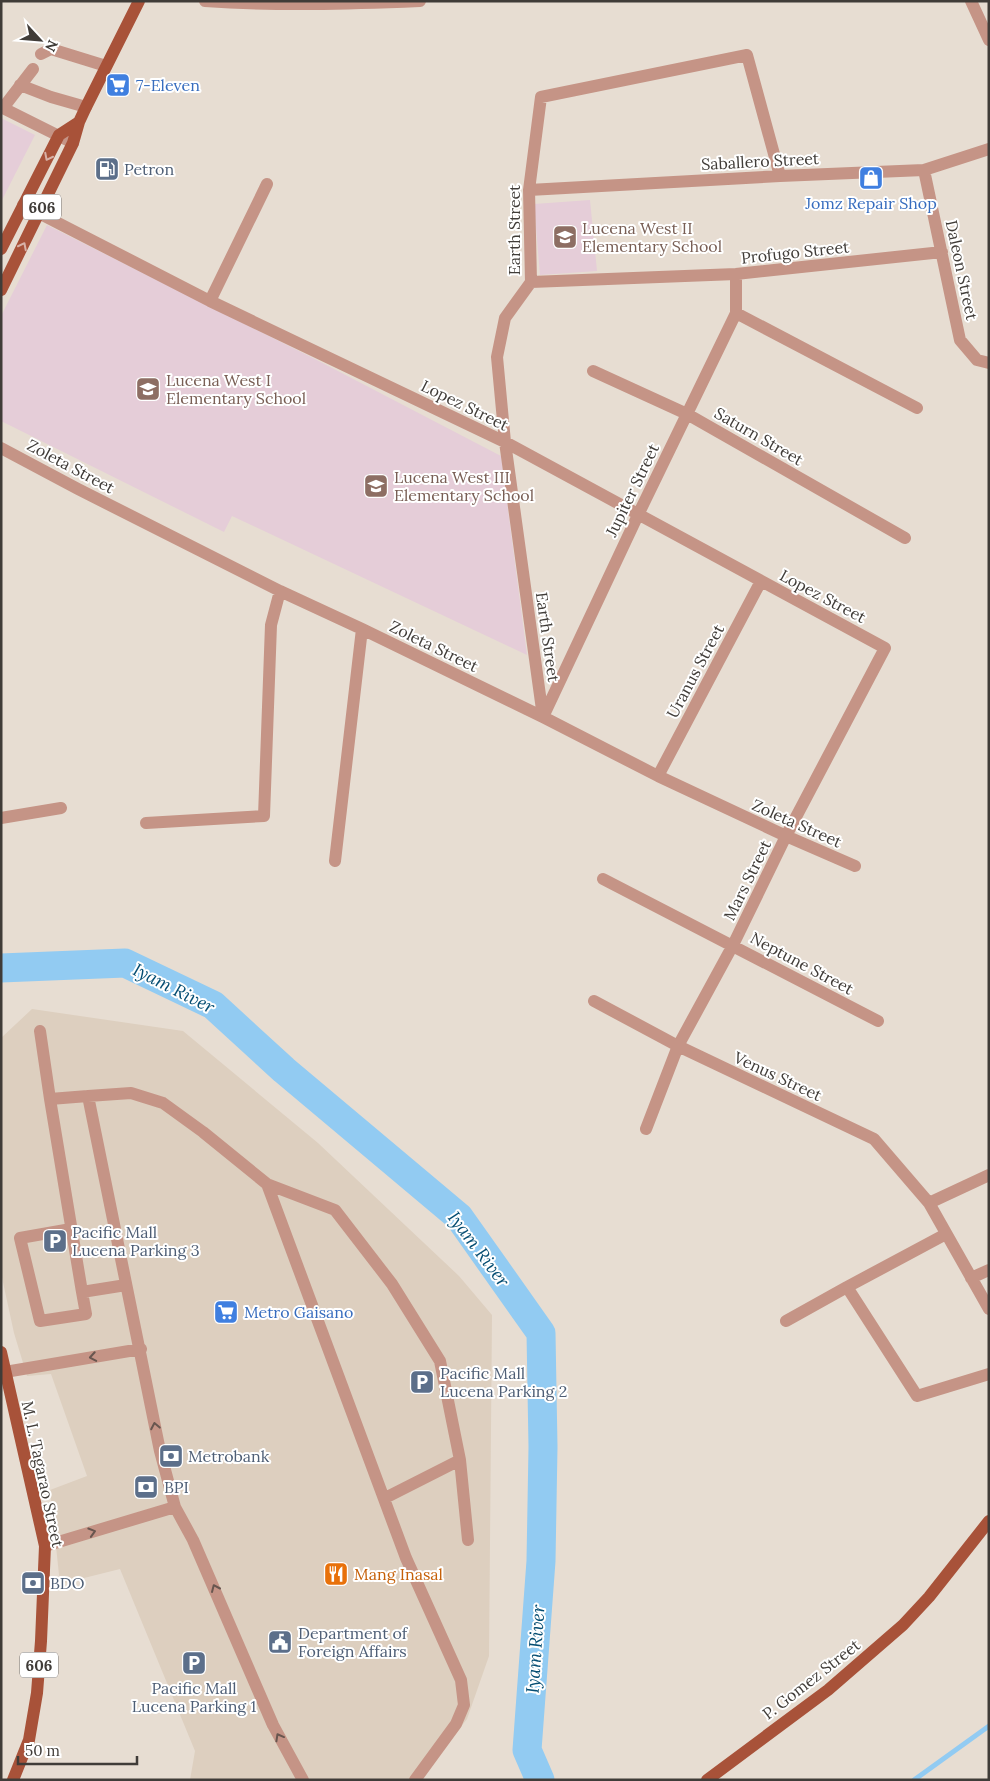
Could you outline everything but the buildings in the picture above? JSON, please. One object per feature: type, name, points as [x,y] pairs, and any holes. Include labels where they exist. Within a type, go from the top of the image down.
[{"type":"main road","name":"606","points":[[1,290],[73,143],[86,107],[139,1]]},
{"type":"main road","points":[[59,134],[79,122]]},
{"type":"main road","name":"606","points":[[1,249],[59,134]]},
{"type":"main road","name":"M. L. Tagarao Street","points":[[2,1356],[45,1546],[41,1641],[36,1693],[28,1740],[13,1780]]},
{"type":"main road","name":"P. Gomez Street","points":[[707,1780],[828,1690],[902,1626],[929,1597],[989,1521]]},
{"type":"street","points":[[205,1],[244,4],[339,4],[420,1]]},
{"type":"street","points":[[971,1],[989,40]]},
{"type":"street","points":[[41,54],[51,49],[106,66]]},
{"type":"street","name":"Earth Street","points":[[542,717],[505,442],[498,356],[504,318],[531,282],[529,190],[541,97],[747,55],[780,176]]},
{"type":"street","points":[[33,69],[2,108],[59,134],[73,143]]},
{"type":"street","points":[[20,85],[51,98],[86,107]]},
{"type":"street","name":"Saballero Street","points":[[529,190],[924,170],[989,149]]},
{"type":"street","name":"Daleon Street","points":[[924,170],[960,340],[977,360],[989,363]]},
{"type":"street","points":[[210,301],[267,184]]},
{"type":"street","name":"Lopez Street","points":[[23,204],[210,301],[505,442],[885,648]]},
{"type":"street","name":"Profugo Street","points":[[531,282],[736,274],[942,252]]},
{"type":"street","name":"Jupiter Street","points":[[542,717],[736,313],[736,274]]},
{"type":"street","points":[[736,313],[917,408]]},
{"type":"street","name":"Saturn Street","points":[[593,372],[687,414],[905,538]]},
{"type":"street","name":"Zoleta Street","points":[[1,448],[280,591],[542,717],[658,776],[855,866]]},
{"type":"street","name":"Uranus Street","points":[[658,776],[761,581]]},
{"type":"street","points":[[146,823],[264,816],[271,625],[280,591]]},
{"type":"street","points":[[335,861],[362,629]]},
{"type":"street","name":"Mars Street","points":[[646,1129],[678,1046],[885,648]]},
{"type":"street","points":[[1,818],[61,808]]},
{"type":"street","name":"Neptune Street","points":[[603,879],[878,1022]]},
{"type":"street","name":"Venus Street","points":[[594,1001],[678,1046],[874,1139],[929,1203],[989,1309]]},
{"type":"street","points":[[40,1031],[86,1314],[40,1321],[20,1238],[71,1229]]},
{"type":"street","points":[[50,1099],[131,1093],[163,1103],[203,1132],[267,1184],[335,1210],[392,1284],[440,1361],[460,1460],[468,1540]]},
{"type":"street","points":[[88,1096],[126,1285],[141,1349],[160,1451],[175,1507],[193,1540],[273,1725],[303,1780]]},
{"type":"street","points":[[929,1203],[989,1174]]},
{"type":"street","points":[[267,1184],[406,1558],[461,1680],[464,1704],[456,1724],[415,1780]]},
{"type":"street","points":[[786,1321],[946,1234]]},
{"type":"street","points":[[971,1278],[989,1270]]},
{"type":"street","points":[[82,1292],[126,1285]]},
{"type":"street","points":[[847,1287],[917,1396],[989,1374]]},
{"type":"street","points":[[5,1372],[141,1349]]},
{"type":"street","points":[[385,1498],[460,1460]]},
{"type":"street","points":[[45,1546],[175,1507]]},
{"type":"shaded area","points":[[1,118],[35,135],[1,202]]},
{"type":"shaded area","name":"Lucena West II Elementary School","points":[[590,200],[597,271],[540,275],[534,204]]},
{"type":"shaded area","points":[[47,225],[311,357],[501,456],[527,655],[232,516],[224,532],[1,421],[1,316]]},
{"type":"shaded area","points":[[32,1009],[183,1031],[318,1143],[459,1276],[492,1315],[489,1656],[467,1719],[428,1769],[416,1780],[190,1780],[195,1751],[120,1569],[60,1584],[50,1490],[87,1476],[51,1374],[27,1376],[14,1333],[1,1273],[1,1038]]},
{"type":"waterway","name":"Iyam River","points":[[1,968],[125,963],[213,1005],[284,1070],[459,1217],[541,1333],[543,1447],[541,1561],[527,1750],[540,1780]]},
{"type":"waterway","points":[[914,1780],[989,1726]]},
{"type":"place","name":"7-Eleven","points":[[118,85]]},
{"type":"place","name":"Petron","points":[[107,169]]},
{"type":"place","name":"Jomz Repair Shop","points":[[871,178]]},
{"type":"place","name":"Lucena West II Elementary School","points":[[565,237]]},
{"type":"place","name":"Lucena West I Elementary School","points":[[148,389]]},
{"type":"place","name":"Lucena West III Elementary School","points":[[376,486]]},
{"type":"place","name":"Pacific Mall Lucena Parking 3","points":[[55,1241]]},
{"type":"place","name":"Metro Gaisano","points":[[226,1312]]},
{"type":"place","name":"Pacific Mall Lucena Parking 2","points":[[422,1382]]},
{"type":"place","name":"Metrobank","points":[[171,1456]]},
{"type":"place","name":"BPI","points":[[146,1487]]},
{"type":"place","name":"Mang Inasal","points":[[336,1574]]},
{"type":"place","name":"BDO","points":[[33,1583]]},
{"type":"place","name":"Department of Foreign Affairs","points":[[280,1642]]},
{"type":"place","name":"Pacific Mall Lucena Parking 1","points":[[194,1663]]}]
